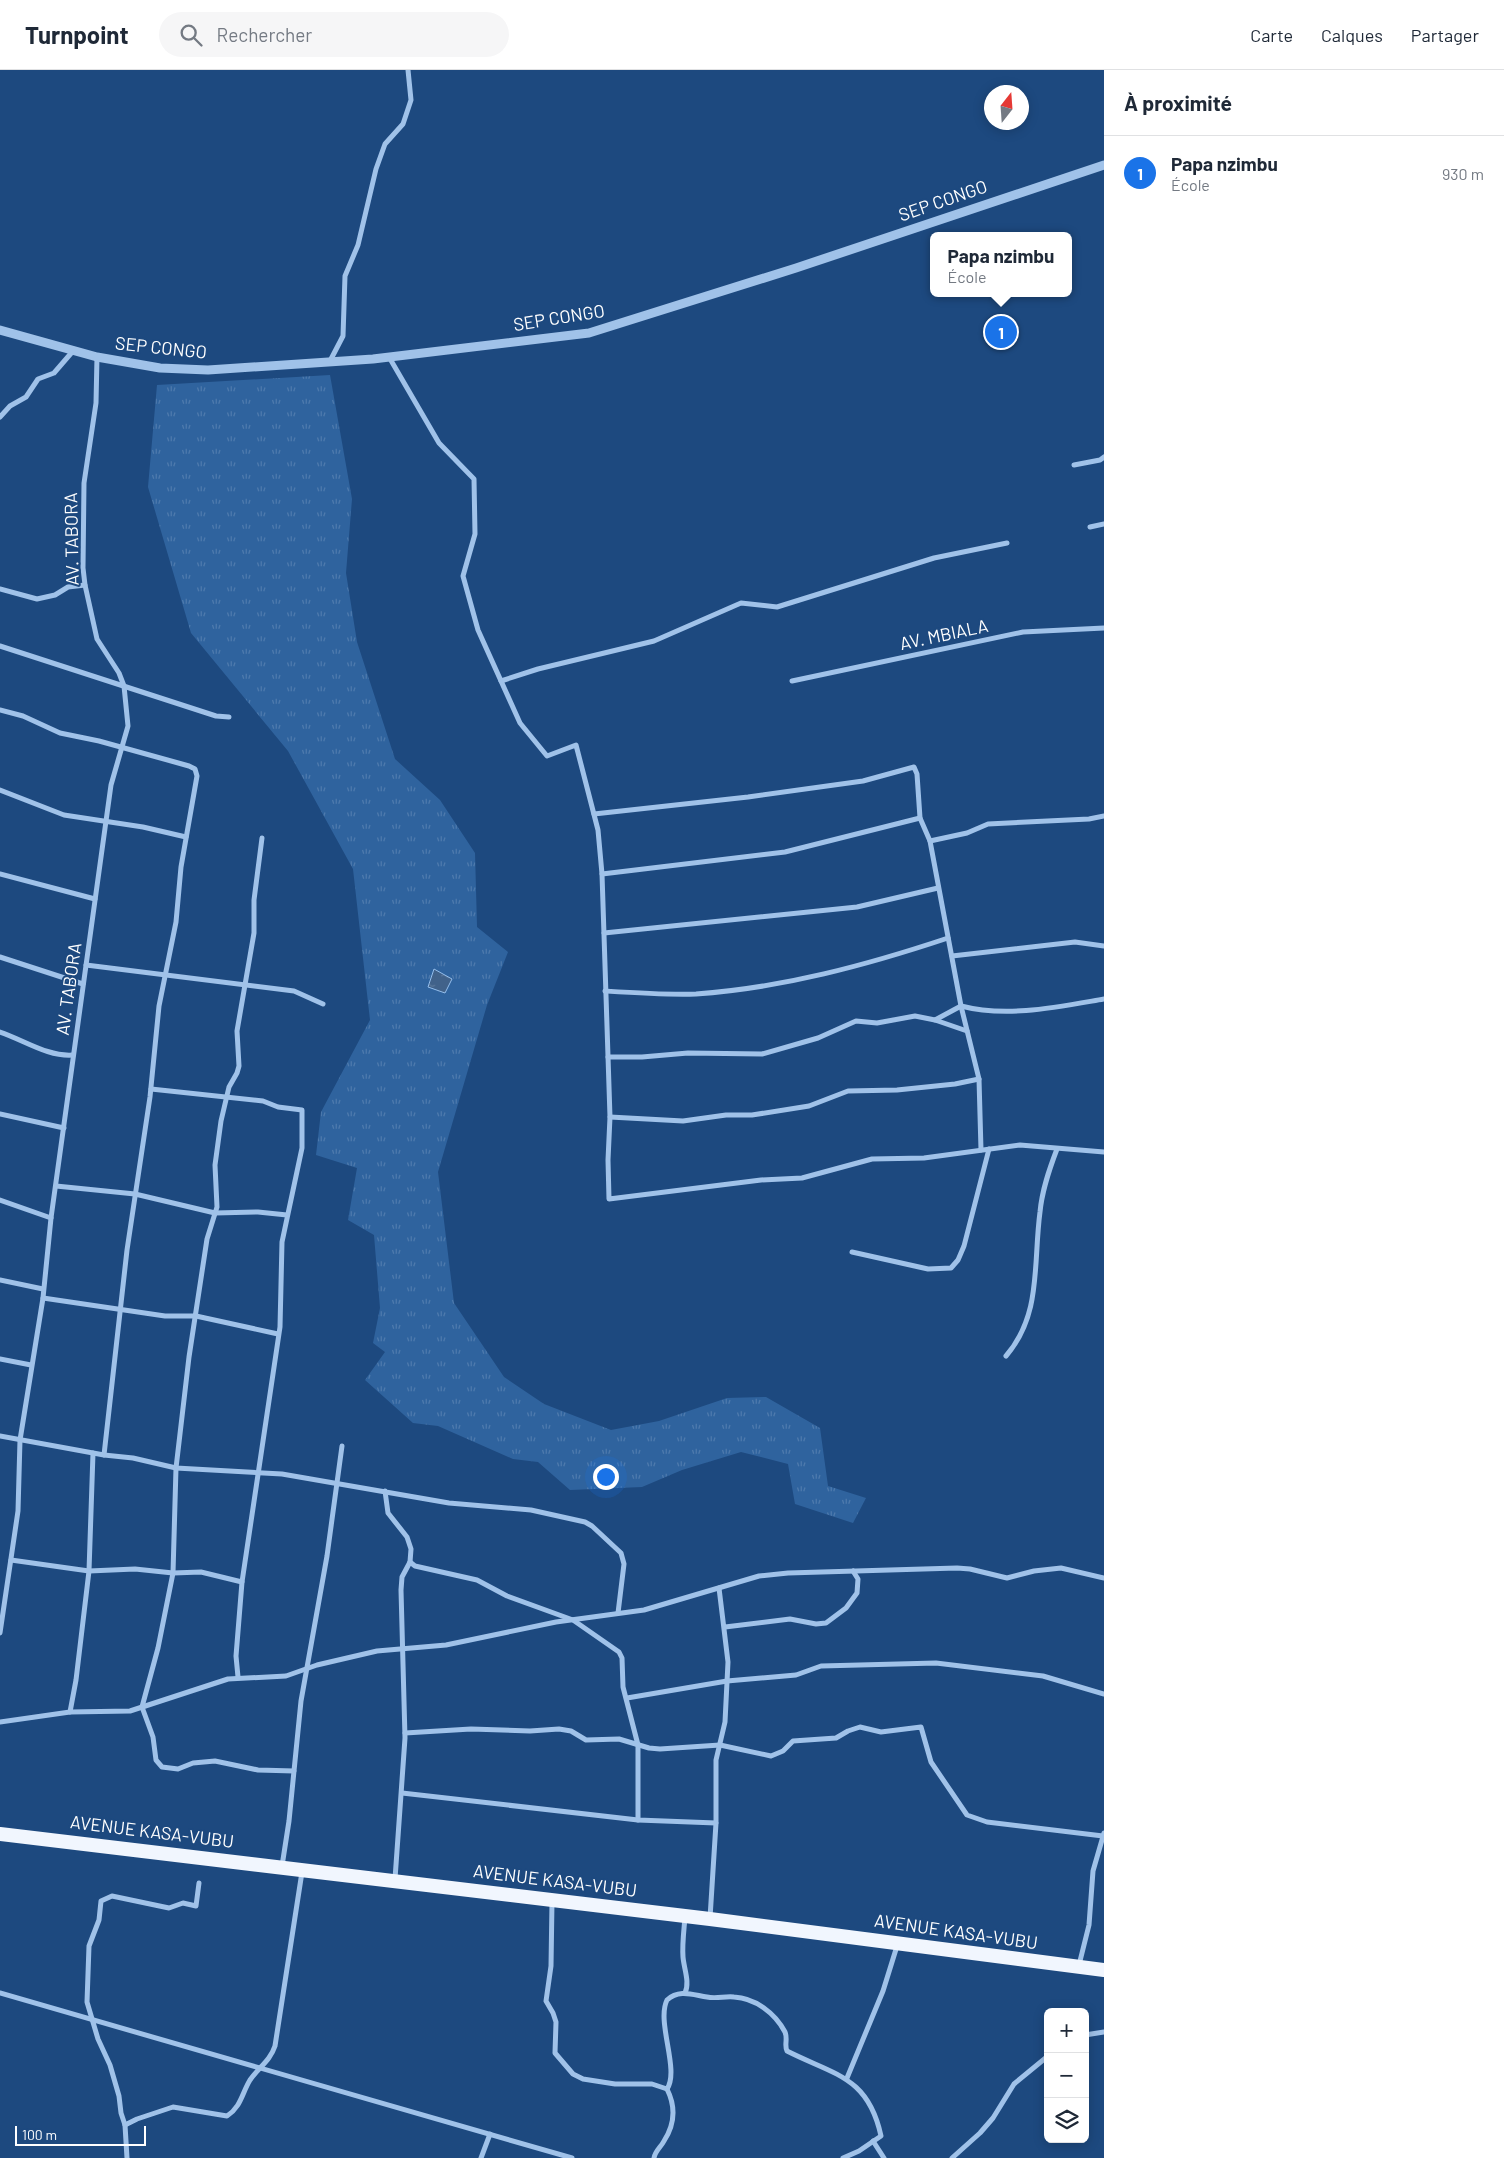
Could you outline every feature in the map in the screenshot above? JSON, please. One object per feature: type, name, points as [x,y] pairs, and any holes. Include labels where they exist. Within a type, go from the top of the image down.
[{"type":"highway","name":"AVENUE KASA-VUBU","points":[[0,1834],[710,1918],[1104,1970]]},
{"type":"street","points":[[330,362],[343,336],[345,276],[358,245],[376,169],[385,144],[403,124],[411,100],[408,70]]},
{"type":"street","name":"SEP CONGO","points":[[0,330],[97,357],[160,368],[208,370],[389,357],[589,333],[796,268],[1104,164]]},
{"type":"street","points":[[0,417],[10,406],[26,397],[38,379],[54,373],[73,351]]},
{"type":"street","name":"AV. TABORA","points":[[0,1632],[18,1512],[20,1440],[43,1298],[51,1218],[95,898],[111,785],[128,726],[124,686],[119,673],[97,639],[85,585],[84,483],[96,403],[97,357]]},
{"type":"street","points":[[389,357],[439,443],[474,479],[475,534],[463,576],[478,630],[520,723],[547,756],[576,745],[598,830],[602,874],[610,1118],[609,1199],[760,1180],[802,1178],[872,1159],[924,1158],[1020,1145],[1104,1152]]},
{"type":"street","points":[[1074,465],[1100,460],[1104,457]]},
{"type":"street","points":[[1090,527],[1104,524]]},
{"type":"street","points":[[502,681],[538,669],[654,641],[742,603],[777,607],[934,558],[1007,543]]},
{"type":"street","points":[[0,589],[37,599],[55,595],[68,588],[85,585]]},
{"type":"street","name":"AV. MBIALA","points":[[792,681],[1023,632],[1104,628]]},
{"type":"street","points":[[0,646],[216,716],[229,717]]},
{"type":"street","points":[[0,710],[23,716],[60,733],[121,747],[194,769],[197,778],[181,867],[176,922],[159,1006],[151,1089],[135,1194],[104,1455]]},
{"type":"street","points":[[594,814],[748,797],[863,781],[914,767],[917,774],[920,818],[930,841],[961,1006],[978,1079],[981,1150]]},
{"type":"street","points":[[0,790],[64,815],[143,827],[186,837]]},
{"type":"street","points":[[930,841],[967,833],[988,824],[1090,819],[1104,816]]},
{"type":"street","points":[[602,874],[785,852],[920,818]]},
{"type":"street","points":[[262,838],[254,900],[254,933],[237,1031],[239,1066],[226,1098],[215,1165],[218,1198],[209,1229],[176,1468],[173,1573],[158,1648],[142,1707],[153,1737],[156,1760],[162,1767],[178,1769],[193,1762],[215,1761],[258,1770],[294,1771]]},
{"type":"street","points":[[0,874],[95,898]]},
{"type":"street","points":[[604,933],[857,907],[938,888]]},
{"type":"street","points":[[606,991],[648,994],[737,990],[896,955],[948,938]]},
{"type":"street","points":[[952,956],[1075,942],[1104,946]]},
{"type":"street","points":[[0,957],[83,984]]},
{"type":"street","points":[[86,965],[294,991],[323,1004]]},
{"type":"street","points":[[935,1020],[961,1006],[980,1010],[1009,1010],[1062,1007],[1104,999]]},
{"type":"street","points":[[608,1057],[642,1057],[688,1053],[762,1054],[818,1038],[856,1021],[877,1023],[915,1016],[935,1020],[967,1031]]},
{"type":"street","points":[[0,1032],[52,1053],[73,1055]]},
{"type":"street","points":[[610,1118],[682,1121],[726,1115],[752,1115],[809,1106],[848,1091],[897,1090],[955,1084],[978,1079]]},
{"type":"street","points":[[151,1089],[263,1101],[278,1107],[302,1110],[302,1148],[282,1242],[282,1310],[242,1582],[236,1656],[238,1677]]},
{"type":"street","points":[[0,1114],[64,1128]]},
{"type":"street","points":[[852,1252],[928,1269],[951,1268],[958,1260],[964,1246],[989,1149]]},
{"type":"street","points":[[1006,1356],[1018,1341],[1031,1310],[1042,1194],[1056,1149]]},
{"type":"street","points":[[56,1186],[135,1194],[215,1213],[258,1212],[287,1215]]},
{"type":"street","points":[[0,1200],[51,1218]]},
{"type":"street","points":[[0,1280],[43,1289]]},
{"type":"street","points":[[43,1298],[166,1316],[196,1316],[278,1334]]},
{"type":"street","points":[[0,1359],[31,1365]]},
{"type":"street","points":[[0,1436],[104,1455],[133,1458],[176,1468],[282,1474],[385,1490],[449,1503],[531,1510],[570,1518],[592,1526],[621,1553],[624,1564],[618,1613]]},
{"type":"street","points":[[282,1867],[289,1821],[305,1671],[327,1556],[342,1446]]},
{"type":"street","points":[[70,1712],[76,1680],[89,1571],[93,1453]]},
{"type":"street","points":[[385,1490],[388,1513],[407,1537],[411,1549],[410,1562],[402,1577],[405,1733],[402,1794],[394,1880]]},
{"type":"street","points":[[11,1560],[89,1571],[135,1569],[173,1573],[201,1572],[242,1582]]},
{"type":"street","points":[[410,1562],[415,1566],[477,1580],[507,1596],[572,1620],[619,1652],[622,1658],[624,1688],[638,1745],[638,1820]]},
{"type":"street","points":[[0,1722],[70,1712],[118,1712],[142,1707],[220,1681],[238,1677],[281,1677],[350,1656],[446,1645],[556,1622],[650,1609],[760,1576],[853,1571],[970,1569],[1007,1578],[1034,1571],[1061,1568],[1104,1578]]},
{"type":"street","points":[[726,1627],[790,1619],[816,1624],[826,1623],[846,1608],[857,1593],[858,1579],[853,1571]]},
{"type":"street","points":[[710,1918],[716,1823],[716,1760],[725,1722],[728,1662],[726,1627],[719,1588]]},
{"type":"street","points":[[627,1698],[727,1681],[796,1675],[821,1666],[936,1663],[1043,1676],[1104,1694]]},
{"type":"street","points":[[405,1733],[471,1729],[530,1731],[559,1728],[571,1731],[583,1740],[619,1739],[638,1745],[660,1748],[720,1745],[770,1756],[783,1752],[793,1741],[836,1738],[854,1728],[866,1728],[881,1732],[921,1727],[931,1762],[967,1815],[987,1822],[1104,1835],[1092,1878],[1089,1925],[1078,1967]]},
{"type":"street","points":[[402,1794],[638,1820],[716,1823]]},
{"type":"street","points":[[125,2125],[173,2107],[227,2116],[240,2104],[248,2084],[270,2059],[275,2046],[302,1869]]},
{"type":"street","points":[[127,2158],[125,2125],[110,2065],[98,2038],[94,2018],[87,2002],[86,1968],[89,1946],[100,1920],[101,1901],[112,1896],[169,1908],[183,1903],[196,1906],[199,1883]]},
{"type":"street","points":[[552,1899],[551,1966],[546,2002],[556,2022],[556,2055],[573,2074],[583,2080],[615,2084],[652,2084],[667,2089]]},
{"type":"street","points":[[684,1915],[684,1959],[687,1984],[684,1993]]},
{"type":"street","points":[[847,2078],[884,1991],[898,1944]]},
{"type":"street","points":[[0,1993],[94,2018],[572,2158]]},
{"type":"street","points":[[654,2158],[668,2134],[673,2120],[673,2108],[667,2089],[671,2077],[664,2005],[670,1996],[684,1993],[710,1998],[731,1996],[755,2001],[784,2031],[787,2037],[785,2048],[787,2051],[847,2078],[863,2093],[879,2124],[881,2136],[843,2158]]},
{"type":"street","points":[[1089,2034],[1104,2032]]},
{"type":"street","points":[[952,2158],[980,2134],[993,2118],[1014,2084],[1044,2059]]},
{"type":"street","points":[[481,2158],[490,2134]]},
{"type":"street","points":[[873,2142],[884,2158]]},
{"type":"green space","points":[[330,375],[352,499],[346,573],[357,642],[395,759],[440,800],[475,853],[477,927],[508,952],[487,1005],[438,1172],[454,1303],[504,1377],[544,1404],[611,1430],[659,1421],[727,1398],[766,1397],[820,1428],[828,1486],[866,1498],[853,1523],[795,1504],[788,1464],[741,1452],[682,1470],[642,1487],[570,1490],[538,1462],[513,1459],[438,1426],[413,1423],[365,1380],[385,1352],[373,1343],[380,1308],[374,1235],[348,1220],[357,1168],[316,1155],[321,1112],[370,1020],[353,869],[288,751],[191,633],[148,487],[157,385]]},
{"type":"water","points":[[434,969],[452,979],[445,993],[428,987]]},
{"type":"place","name":"Papa nzimbu","points":[[1001,332]]}]
